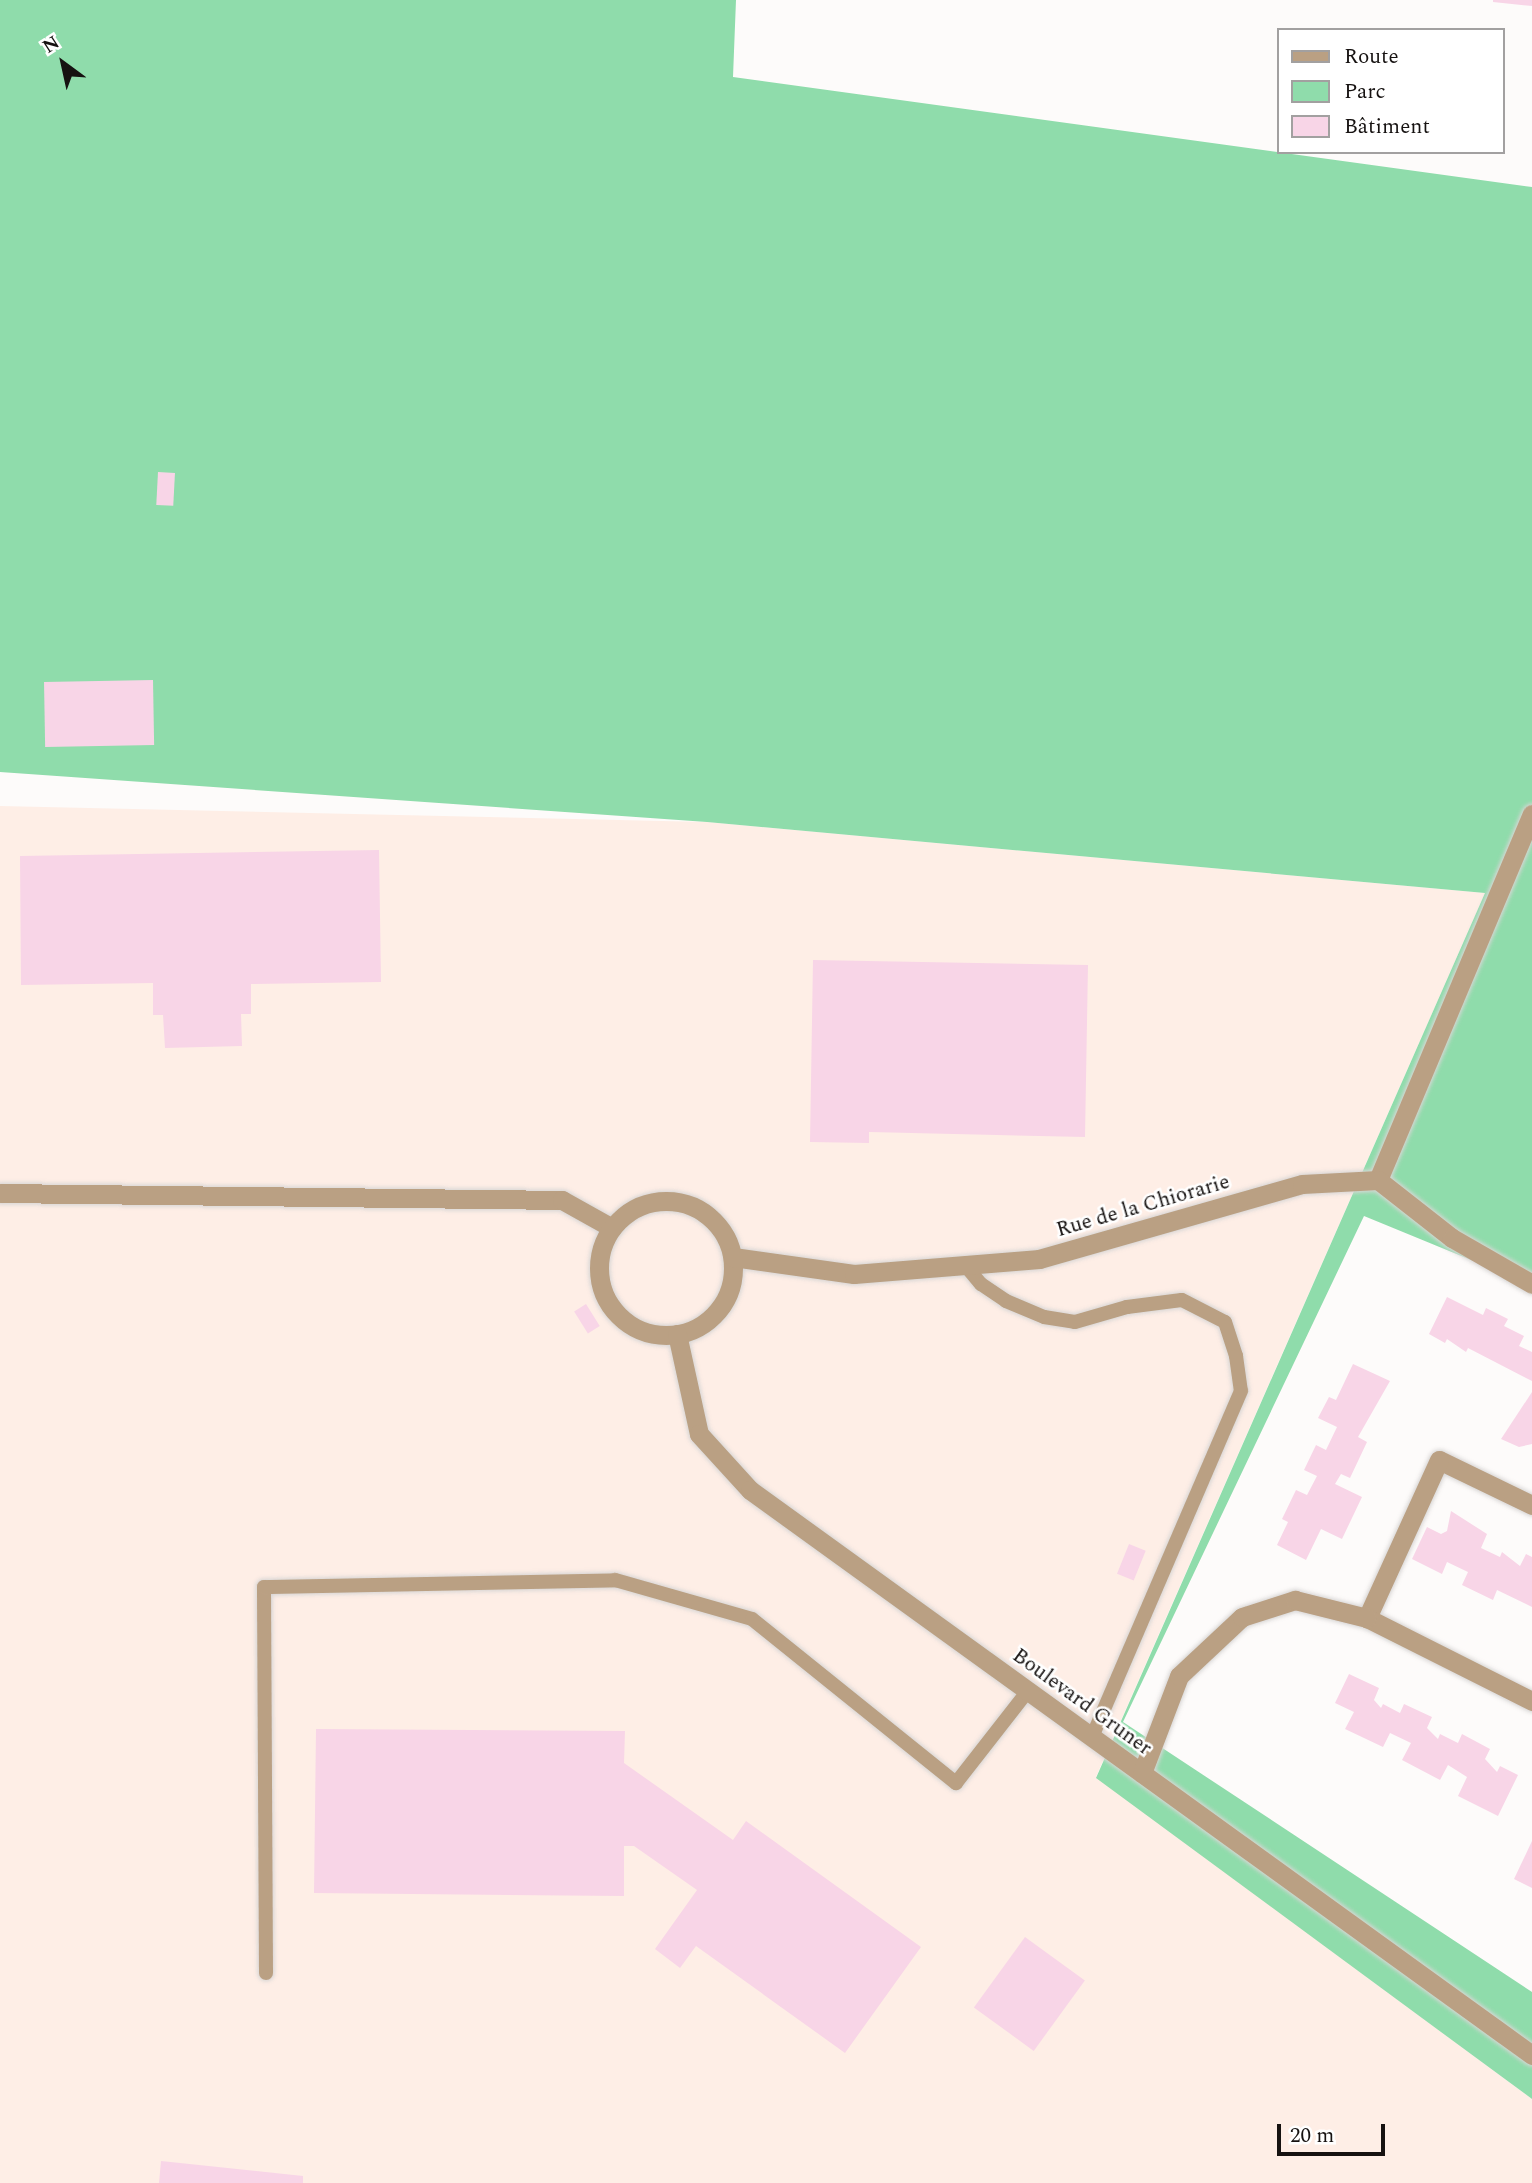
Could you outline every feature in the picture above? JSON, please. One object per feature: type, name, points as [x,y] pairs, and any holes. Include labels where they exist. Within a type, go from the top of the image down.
[{"type":"street","points":[[1532,814],[1378,1180],[1452,1238],[1532,1284]]},
{"type":"street","name":"Rue de la Chiorarie","points":[[733,1257],[854,1274],[1040,1259],[1302,1184],[1378,1180]]},
{"type":"street","points":[[0,1193],[562,1200],[612,1228]]},
{"type":"street","points":[[671,1201],[693,1206],[712,1218],[726,1236],[733,1257],[733,1278],[714,1315],[677,1334],[654,1334],[633,1326],[615,1312],[599,1271],[612,1228],[628,1213],[649,1203],[671,1201]]},
{"type":"street","name":"Boulevard Gruner","points":[[677,1334],[699,1434],[750,1490],[1532,2055]]},
{"type":"street","points":[[1367,1618],[1439,1460],[1532,1505]]},
{"type":"street","points":[[1142,1773],[1179,1676],[1242,1617],[1295,1600],[1367,1618],[1532,1701]]},
{"type":"lane","points":[[965,1265],[1006,1301],[1044,1317],[1075,1322],[1126,1307],[1182,1300],[1225,1322],[1236,1356],[1241,1391],[1092,1737]]},
{"type":"lane","points":[[266,1973],[264,1587],[615,1580],[752,1619],[956,1783],[1028,1691]]},
{"type":"shaded area","points":[[0,806],[707,822],[1485,893],[1096,1777],[1532,2099],[1532,2183],[0,2183]]},
{"type":"green space","points":[[0,0],[736,0],[733,77],[1276,152],[1276,154],[1532,187],[1532,1285],[1364,1216],[1123,1722],[1532,1992],[1532,2099],[1096,1778],[1485,893],[707,822],[0,772]]},
{"type":"building","points":[[1532,0],[1532,6],[1493,2]]},
{"type":"building","points":[[158,472],[175,473],[173,506],[156,505]]},
{"type":"building","points":[[153,680],[154,745],[45,747],[44,682]]},
{"type":"building","points":[[379,850],[381,982],[251,984],[251,1014],[241,1014],[242,1046],[165,1048],[163,1015],[153,1015],[153,983],[21,985],[20,856]]},
{"type":"building","points":[[813,960],[1088,965],[1085,1137],[869,1132],[869,1143],[810,1142]]},
{"type":"building","points":[[1447,1297],[1483,1315],[1486,1308],[1508,1319],[1504,1326],[1524,1336],[1519,1346],[1532,1352],[1532,1381],[1468,1348],[1466,1352],[1447,1339],[1445,1343],[1429,1334]]},
{"type":"building","points":[[586,1304],[600,1326],[588,1333],[574,1311]]},
{"type":"building","points":[[1353,1364],[1390,1381],[1358,1437],[1367,1442],[1350,1478],[1341,1474],[1335,1484],[1362,1497],[1342,1539],[1321,1529],[1306,1560],[1277,1545],[1288,1522],[1282,1519],[1296,1490],[1307,1495],[1317,1476],[1304,1470],[1316,1445],[1326,1450],[1337,1427],[1318,1418],[1329,1397],[1336,1400]]},
{"type":"building","points":[[1532,1392],[1532,1444],[1519,1447],[1501,1439]]},
{"type":"building","points":[[1451,1511],[1487,1534],[1481,1548],[1500,1557],[1502,1552],[1520,1566],[1526,1554],[1532,1557],[1532,1607],[1497,1590],[1493,1600],[1462,1585],[1468,1572],[1447,1562],[1442,1574],[1412,1559],[1427,1527],[1441,1534],[1447,1531]]},
{"type":"building","points":[[1129,1544],[1146,1551],[1134,1580],[1117,1574]]},
{"type":"building","points":[[1349,1674],[1379,1688],[1374,1700],[1381,1708],[1383,1704],[1400,1713],[1404,1704],[1432,1717],[1427,1728],[1438,1739],[1440,1734],[1458,1743],[1462,1734],[1490,1749],[1485,1759],[1497,1772],[1500,1766],[1518,1775],[1498,1816],[1458,1796],[1467,1777],[1448,1765],[1440,1780],[1402,1760],[1411,1743],[1390,1733],[1383,1747],[1345,1729],[1354,1712],[1335,1703]]},
{"type":"building","points":[[316,1729],[625,1731],[624,1763],[733,1840],[746,1821],[921,1947],[845,2053],[696,1946],[680,1968],[655,1949],[697,1890],[634,1846],[624,1846],[624,1896],[314,1893]]},
{"type":"building","points":[[1532,1841],[1532,1888],[1514,1879]]},
{"type":"building","points":[[1025,1937],[1085,1980],[1034,2051],[974,2007]]},
{"type":"building","points":[[161,2161],[303,2176],[303,2183],[159,2183]]}]
